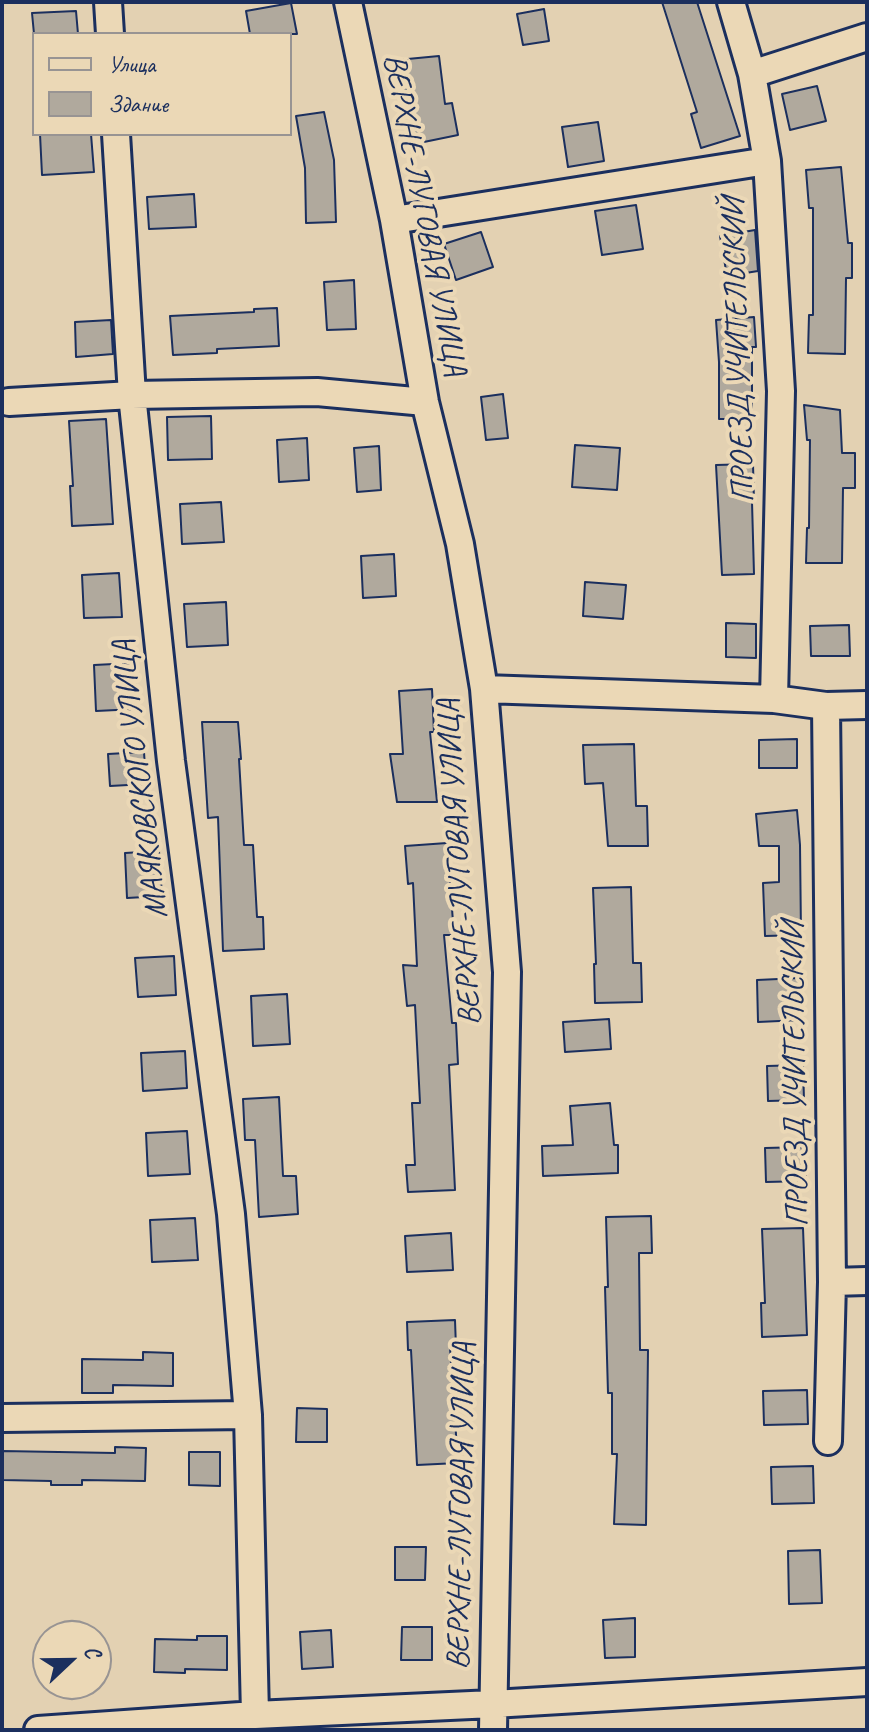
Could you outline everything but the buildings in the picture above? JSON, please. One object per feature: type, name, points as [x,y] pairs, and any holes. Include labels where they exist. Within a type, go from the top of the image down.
[{"type":"street","points":[[108,2],[110,32]]},
{"type":"street","name":"ПРОЕЗД УЧИТЕЛЬСКИЙ","points":[[731,2],[752,74],[767,161],[781,391],[774,699]]},
{"type":"street","name":"ВЕРХНЕ-ЛУГОВАЯ УЛИЦА","points":[[356,3],[425,402],[460,544],[484,689],[507,972],[493,1717]]},
{"type":"street","points":[[752,74],[867,37]]},
{"type":"street","name":"МАЯКОВСКОГО УЛИЦА","points":[[116,136],[132,395],[171,761],[231,1214],[248,1415],[255,1715]]},
{"type":"street","points":[[394,220],[767,161]]},
{"type":"street","points":[[9,402],[132,395],[317,392],[425,402]]},
{"type":"street","points":[[484,689],[774,699],[826,706],[867,705]]},
{"type":"street","name":"ПРОЕЗД УЧИТЕЛЬСКИЙ","points":[[826,706],[832,1282],[828,1441]]},
{"type":"street","points":[[832,1282],[867,1281]]},
{"type":"street","points":[[2,1418],[248,1415]]},
{"type":"street","points":[[43,1730],[255,1715],[493,1717],[867,1682]]}]
